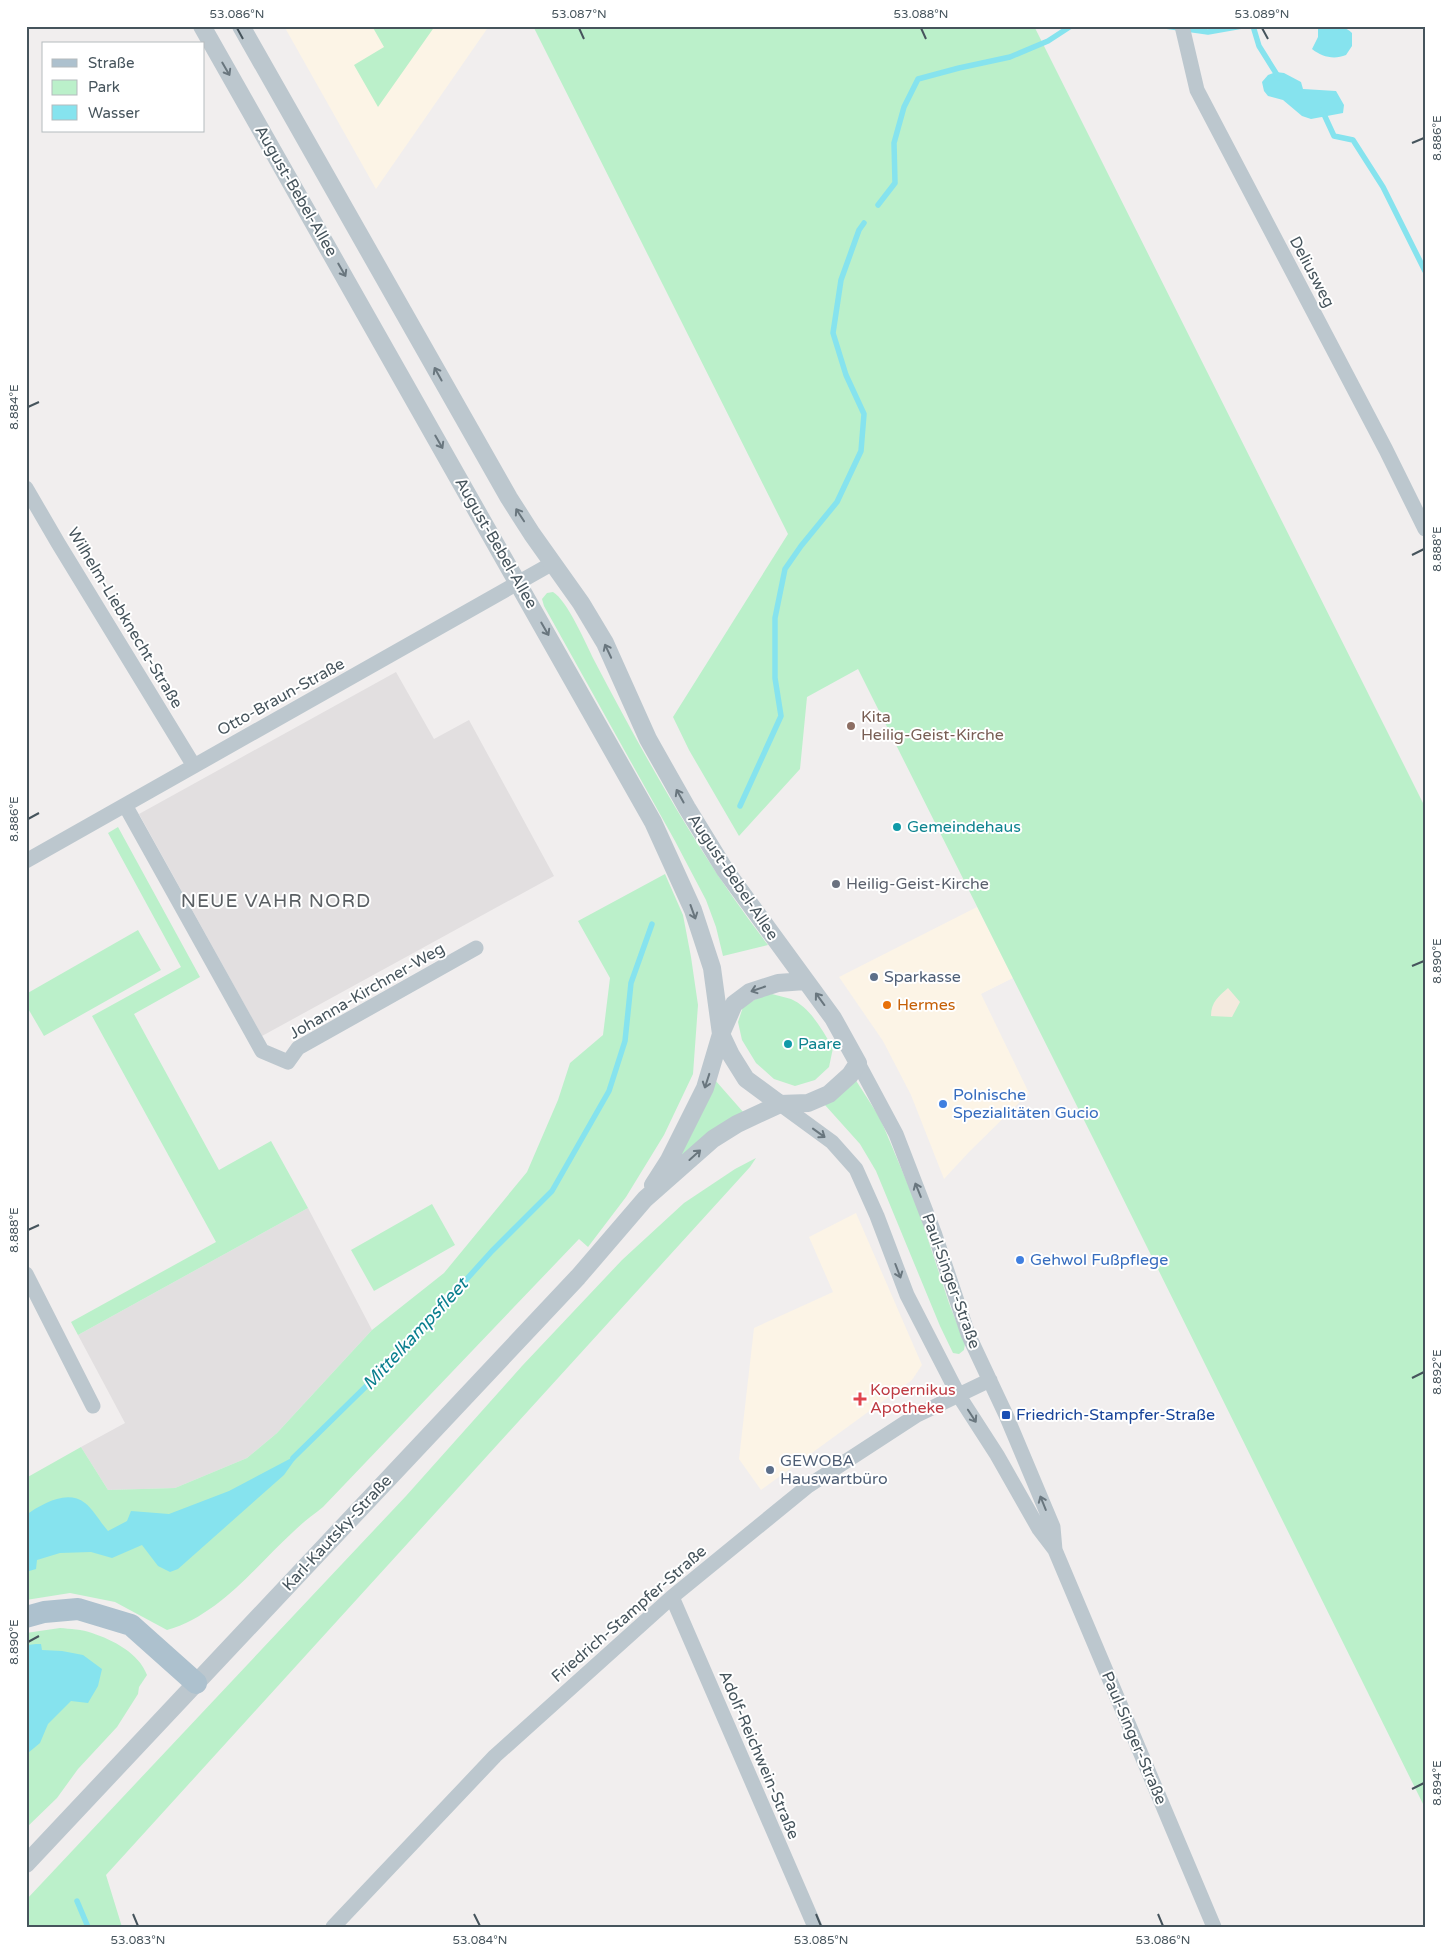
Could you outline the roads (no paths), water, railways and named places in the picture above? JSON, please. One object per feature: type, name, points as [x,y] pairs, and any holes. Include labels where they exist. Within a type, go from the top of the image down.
[{"type":"main road","points":[[26,1617],[44,1612],[78,1609],[131,1625],[196,1684]]},
{"type":"street","name":"August-Bebel-Allee","points":[[202,26],[653,822],[693,910],[712,968],[722,1034],[731,1056],[746,1079]]},
{"type":"street","name":"August-Bebel-Allee","points":[[241,26],[509,498],[581,603],[604,643],[648,739],[687,808],[725,870],[833,1018]]},
{"type":"street","name":"Deliusweg","points":[[1183,33],[1198,90],[1386,450],[1425,529]]},
{"type":"street","name":"Wilhelm-Liebknecht-Straße","points":[[26,488],[194,766]]},
{"type":"street","name":"Otto-Braun-Straße","points":[[26,861],[553,563]]},
{"type":"street","name":"Johanna-Kirchner-Weg","points":[[125,805],[262,1051],[288,1062],[298,1048],[476,948]]},
{"type":"street","name":"Karl-Kautsky-Straße","points":[[645,1199],[668,1160],[705,1088],[722,1034],[734,1004],[750,992],[778,983],[805,981]]},
{"type":"street","name":"Paul-Singer-Straße","points":[[833,1018],[896,1134],[935,1235],[968,1334],[1006,1416],[1053,1527],[1055,1550]]},
{"type":"street","name":"Karl-Kautsky-Straße","points":[[26,1864],[571,1284],[645,1199],[713,1139],[737,1124],[780,1104],[808,1103],[829,1094],[850,1075],[858,1063]]},
{"type":"street","name":"Paul-Singer-Straße","points":[[746,1079],[832,1142],[856,1168],[907,1294],[959,1396],[997,1455],[1039,1530],[1055,1550],[1214,1927]]},
{"type":"street","points":[[26,1274],[93,1406]]},
{"type":"street","name":"Friedrich-Stampfer-Straße","points":[[333,1927],[495,1756],[672,1597],[808,1486],[917,1415],[990,1380]]},
{"type":"street","name":"Adolf-Reichwein-Straße","points":[[672,1597],[815,1927]]},
{"type":"water","points":[[1318,26],[1345,28],[1352,33],[1352,46],[1346,55],[1328,57],[1312,49],[1318,37]]},
{"type":"water","points":[[1276,72],[1284,73],[1301,82],[1303,89],[1336,91],[1344,105],[1343,113],[1311,119],[1302,116],[1283,100],[1268,96],[1264,91],[1262,82],[1268,75]]},
{"type":"water","points":[[299,1454],[284,1475],[178,1569],[170,1572],[158,1566],[142,1545],[112,1558],[91,1552],[60,1553],[37,1560],[36,1569],[26,1572],[26,1515],[47,1503],[70,1497],[78,1499],[88,1506],[108,1531],[127,1521],[131,1511],[169,1514],[229,1491]]},
{"type":"water","points":[[41,1644],[42,1650],[83,1655],[102,1669],[98,1686],[88,1703],[71,1701],[48,1724],[40,1743],[28,1753],[29,1772],[26,1776],[26,1652],[28,1651],[28,1645]]},
{"type":"waterway","name":"Mittelkampsfleet","points":[[878,205],[895,183],[894,143],[904,107],[918,79],[1010,57],[1048,41],[1071,26]]},
{"type":"waterway","name":"Mittelkampsfleet","points":[[1165,26],[1208,32],[1242,26]]},
{"type":"waterway","points":[[1253,26],[1259,46],[1279,78]]},
{"type":"waterway","points":[[1322,110],[1334,136],[1353,140],[1383,187],[1425,271]]},
{"type":"waterway","name":"Mittelkampsfleet","points":[[740,806],[781,716],[775,678],[775,618],[785,569],[837,502],[861,451],[864,414],[846,375],[833,333],[841,280],[859,230],[864,223]]},
{"type":"waterway","name":"Mittelkampsfleet","points":[[293,1458],[402,1351],[492,1251],[552,1191],[609,1091],[625,1041],[631,983],[652,924]]},
{"type":"waterway","name":"Mittelkampsfleet","points":[[77,1901],[88,1927]]},
{"type":"place","name":"Kita Heilig-Geist-Kirche","points":[[851,726]]},
{"type":"place","name":"Gemeindehaus","points":[[897,827]]},
{"type":"place","name":"Heilig-Geist-Kirche","points":[[836,884]]},
{"type":"place","name":"Sparkasse","points":[[874,977]]},
{"type":"place","name":"Hermes","points":[[887,1005]]},
{"type":"place","name":"Paare","points":[[788,1044]]},
{"type":"place","name":"Polnische Spezialitäten Gucio","points":[[943,1104]]},
{"type":"place","name":"Gehwol Fußpflege","points":[[1020,1260]]},
{"type":"place","name":"Kopernikus Apotheke","points":[[860,1399]]},
{"type":"place","name":"Friedrich-Stampfer-Straße","points":[[1006,1415]]},
{"type":"place","name":"GEWOBA Hauswartbüro","points":[[770,1470]]},
{"type":"district","name":"NEUE VAHR NORD","points":[[276,901]]}]
